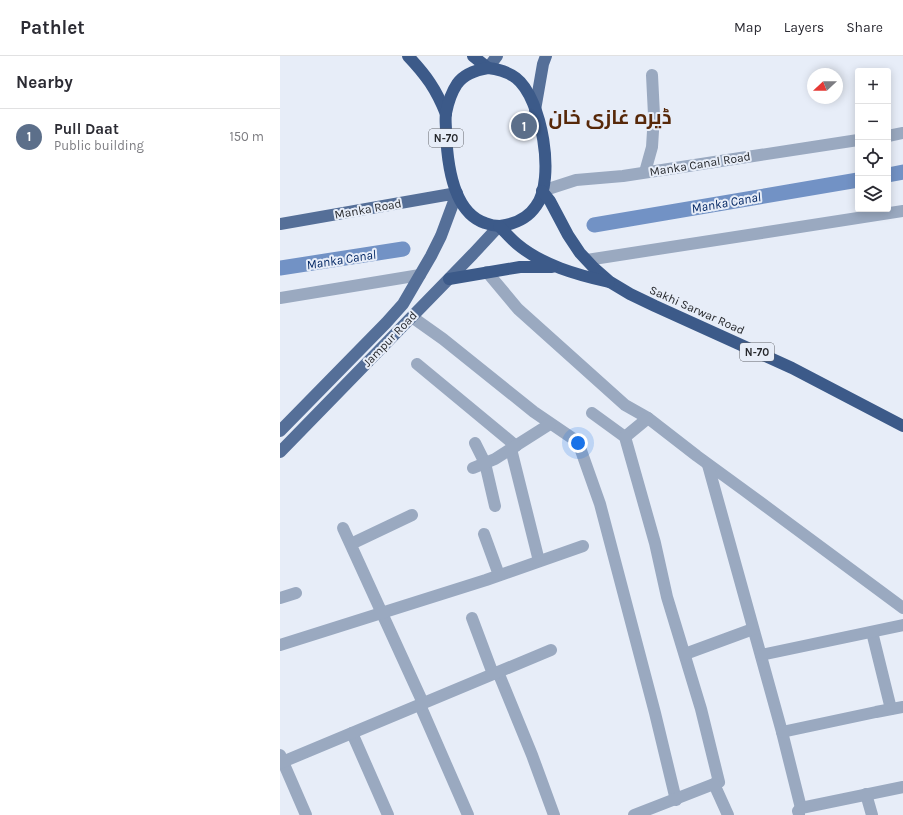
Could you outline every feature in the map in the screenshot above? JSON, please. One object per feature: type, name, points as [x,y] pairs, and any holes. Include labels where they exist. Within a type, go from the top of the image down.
[{"type":"highway","name":"N-70","points":[[408,56],[424,73],[438,95],[446,114]]},
{"type":"highway","name":"N-70","points":[[473,56],[488,68]]},
{"type":"highway","name":"N-70","points":[[488,68],[507,72],[517,79],[524,87],[540,124],[546,157],[541,197],[537,206],[528,215],[516,223],[499,226],[481,221],[468,212],[457,193],[450,170],[446,144],[446,114],[449,100],[457,84],[468,74],[478,70],[488,68]]},
{"type":"highway","name":"Sakhi Sarwar Road","points":[[542,191],[550,201],[568,235],[594,268],[610,282],[648,303],[792,368],[903,426]]},
{"type":"highway","name":"Sakhi Sarwar Road","points":[[499,226],[517,244],[537,257],[559,268],[610,282]]},
{"type":"highway","points":[[449,278],[520,267],[559,268]]},
{"type":"main road","points":[[488,68],[497,56]]},
{"type":"main road","points":[[535,110],[543,64],[546,56]]},
{"type":"main road","name":"Manka Road","points":[[280,224],[457,193]]},
{"type":"main road","name":"Jampur Road","points":[[280,431],[403,304],[441,236],[457,193]]},
{"type":"main road","name":"Jampur Road","points":[[280,452],[499,226]]},
{"type":"street","points":[[645,172],[653,139],[654,116],[652,75]]},
{"type":"street","points":[[891,136],[903,134]]},
{"type":"street","name":"Manka Canal Road","points":[[542,191],[576,180],[645,172],[855,140]]},
{"type":"street","points":[[587,260],[903,211]]},
{"type":"street","points":[[487,272],[518,309],[625,405],[648,418],[708,465],[746,491],[903,608]]},
{"type":"street","points":[[280,298],[420,275]]},
{"type":"street","points":[[412,317],[443,339],[534,412],[578,442],[600,504],[655,713],[676,800]]},
{"type":"street","points":[[417,364],[514,447],[539,561]]},
{"type":"street","points":[[592,414],[625,437],[656,543],[667,597],[702,709],[719,782],[636,815]]},
{"type":"street","points":[[625,437],[648,418]]},
{"type":"street","points":[[473,468],[495,459],[550,424]]},
{"type":"street","points":[[475,443],[485,463],[495,506]]},
{"type":"street","points":[[708,465],[782,732],[800,811],[866,794],[903,787]]},
{"type":"street","points":[[351,544],[412,515]]},
{"type":"street","points":[[343,528],[383,612],[468,815]]},
{"type":"street","points":[[484,534],[499,575]]},
{"type":"street","points":[[280,644],[499,575],[583,546]]},
{"type":"street","points":[[280,598],[296,593]]},
{"type":"street","points":[[472,618],[532,754],[554,815]]},
{"type":"street","points":[[761,655],[903,625]]},
{"type":"street","points":[[685,654],[753,629]]},
{"type":"street","points":[[782,732],[897,708],[872,632]]},
{"type":"street","points":[[306,815],[281,760],[352,733],[551,650]]},
{"type":"street","points":[[352,733],[388,815]]},
{"type":"street","points":[[714,784],[728,815]]},
{"type":"street","points":[[866,794],[872,815]]},
{"type":"waterway","name":"Manka Canal","points":[[891,174],[903,172]]},
{"type":"waterway","name":"Manka Canal","points":[[594,225],[855,181]]},
{"type":"waterway","name":"Manka Canal","points":[[280,268],[403,249]]},
{"type":"place","name":"Pull Daat","points":[[524,126]]},
{"type":"district","name":"ڈیرہ غازی خان","points":[[610,117]]}]
